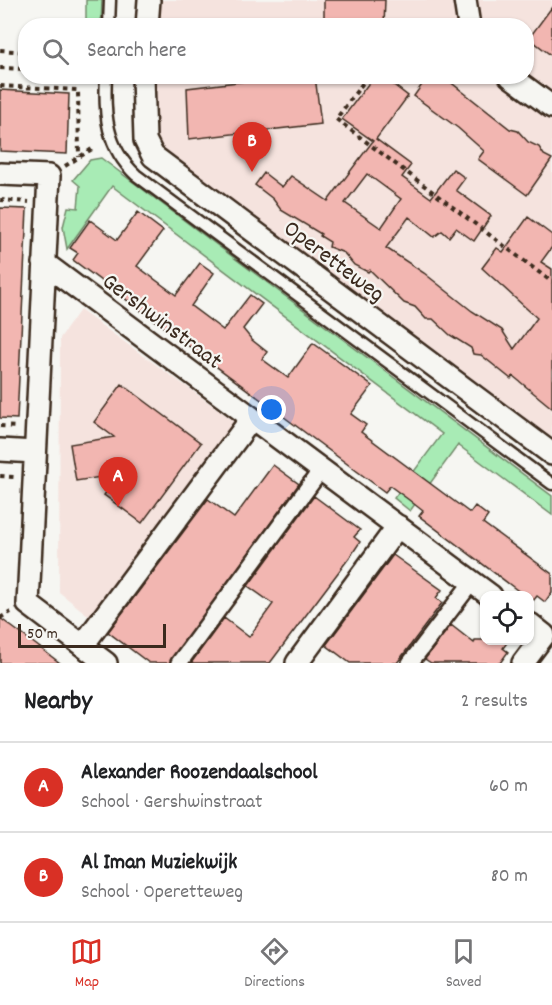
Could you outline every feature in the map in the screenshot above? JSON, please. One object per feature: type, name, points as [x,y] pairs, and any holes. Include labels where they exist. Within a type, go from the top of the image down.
[{"type":"street","points":[[148,18],[149,0]]},
{"type":"street","points":[[465,0],[468,18]]},
{"type":"street","name":"Operetteweg","points":[[143,84],[145,140],[153,156],[552,454]]},
{"type":"street","points":[[521,84],[552,107]]},
{"type":"street","points":[[0,174],[49,176],[28,604],[106,663]]},
{"type":"street","name":"Gershwinstraat","points":[[44,263],[484,591]]},
{"type":"street","points":[[83,645],[252,418]]},
{"type":"street","points":[[0,450],[35,452]]},
{"type":"street","points":[[179,663],[321,470]]},
{"type":"street","points":[[297,663],[398,526]]},
{"type":"street","points":[[410,663],[472,582]]},
{"type":"street","points":[[523,663],[544,635],[534,627]]},
{"type":"lane","points":[[109,18],[110,0]]},
{"type":"lane","points":[[106,84],[105,111],[109,135],[120,156],[136,175],[552,484]]},
{"type":"path","points":[[0,50],[18,51]]},
{"type":"path","points":[[0,68],[18,69]]},
{"type":"path","points":[[362,84],[336,119],[552,282]]},
{"type":"path","points":[[0,86],[78,90],[79,157]]},
{"type":"path","points":[[49,176],[92,149]]},
{"type":"path","points":[[0,200],[47,202]]},
{"type":"shaded area","points":[[145,0],[552,0],[552,455],[145,161],[143,84],[534,84],[534,18],[144,18]]},
{"type":"shaded area","points":[[80,310],[237,423],[94,620],[59,592],[60,338]]},
{"type":"green space","points":[[86,0],[102,0],[101,18],[86,18]]},
{"type":"green space","points":[[101,158],[552,496],[552,515],[458,445],[410,511],[394,498],[442,434],[112,186],[67,249],[63,227],[68,207],[78,208],[80,186],[73,180],[90,160]]},
{"type":"building","points":[[324,0],[385,0],[384,18],[324,18]]},
{"type":"building","points":[[552,7],[552,56],[534,42],[534,31]]},
{"type":"building","points":[[221,84],[316,84],[321,124],[189,139],[187,88]]},
{"type":"building","points":[[368,84],[392,84],[408,96],[376,139],[411,165],[402,177],[431,198],[453,169],[465,178],[456,190],[491,216],[474,241],[456,228],[449,237],[442,231],[434,237],[409,217],[386,248],[424,273],[472,311],[502,330],[514,349],[537,318],[482,268],[497,248],[503,252],[528,217],[552,235],[552,247],[541,262],[552,269],[552,408],[513,376],[511,379],[481,355],[473,354],[471,348],[450,335],[433,319],[426,319],[415,307],[404,303],[370,270],[368,272],[354,265],[344,253],[329,247],[330,242],[320,236],[321,234],[281,210],[273,199],[255,185],[264,173],[282,187],[291,176],[328,201],[373,141],[342,119]],"holes":[[[367,174],[401,199],[381,228],[345,203]]]},
{"type":"building","points":[[422,84],[453,84],[510,129],[518,131],[528,142],[539,147],[544,155],[552,159],[527,195],[478,159],[484,151],[458,128],[414,96]]},
{"type":"building","points":[[0,90],[69,94],[67,154],[0,151]]},
{"type":"building","points":[[0,208],[27,209],[17,419],[0,418]]},
{"type":"building","points":[[138,212],[163,231],[137,266],[176,295],[200,263],[214,273],[191,306],[223,330],[250,295],[262,304],[243,329],[267,352],[262,359],[288,378],[313,343],[372,386],[351,414],[366,425],[361,432],[470,513],[475,506],[488,516],[483,523],[552,574],[552,592],[545,602],[537,596],[534,600],[534,591],[518,591],[419,516],[423,511],[409,500],[390,486],[385,492],[73,260],[78,253],[70,248],[90,220],[117,240]]},
{"type":"building","points":[[122,384],[201,443],[142,523],[104,495],[120,474],[76,481],[70,444],[114,437],[94,422]]},
{"type":"building","points":[[273,465],[299,484],[169,663],[149,663],[108,632],[208,499],[234,518]]},
{"type":"building","points":[[314,496],[360,530],[354,537],[360,542],[352,554],[270,663],[191,663],[224,618],[249,637],[273,604],[248,586]]},
{"type":"building","points":[[393,555],[442,590],[436,598],[442,603],[397,663],[350,663],[326,645]]},
{"type":"building","points":[[0,618],[27,638],[60,663],[0,663]]},
{"type":"building","points":[[451,625],[474,643],[475,640],[480,640],[480,645],[505,645],[503,648],[508,652],[500,663],[431,663],[425,659]]},
{"type":"place","name":"Al Iman Muziekwijk","points":[[252,172]]},
{"type":"place","name":"Alexander Roozendaalschool","points":[[118,507]]}]
